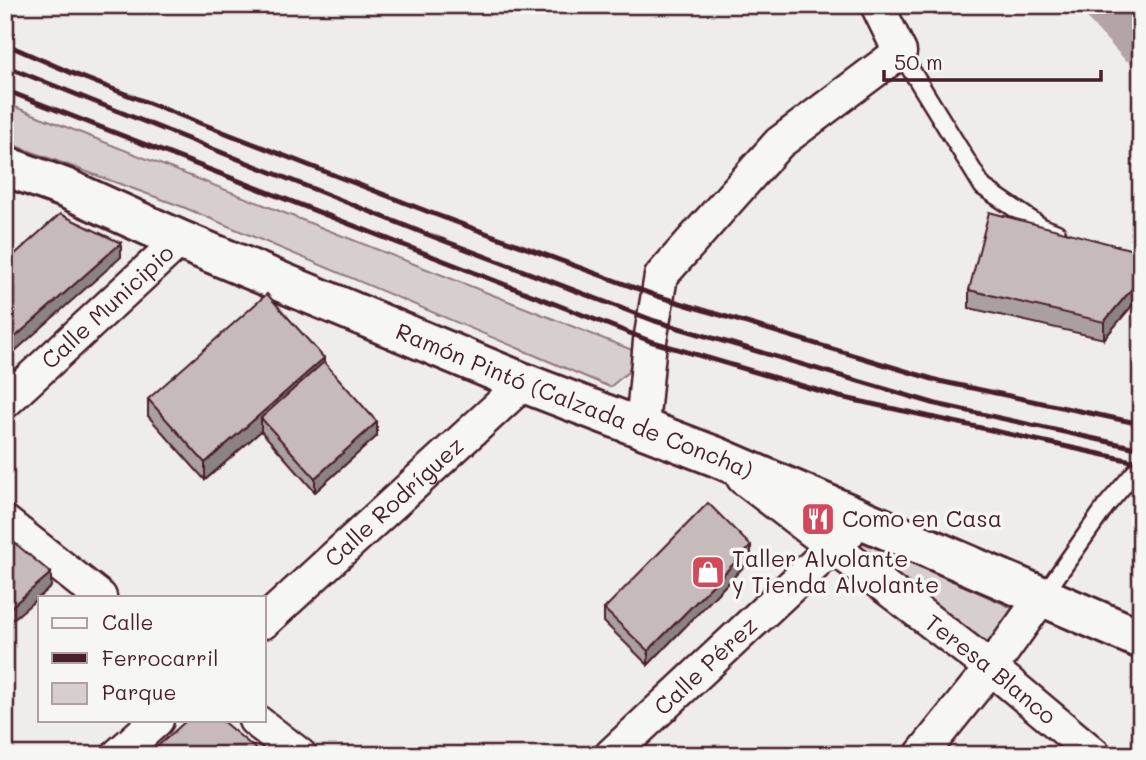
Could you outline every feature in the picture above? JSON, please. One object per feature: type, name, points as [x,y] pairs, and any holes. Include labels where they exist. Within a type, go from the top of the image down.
[{"type":"main road","name":"Ramón Pintó (Calzada de Concha)","points":[[5,166],[65,188],[180,240],[524,383],[717,457],[1141,639]]},
{"type":"street","points":[[642,427],[650,341],[661,276],[779,143],[900,52],[877,5]]},
{"type":"street","name":"Calle Municipio","points":[[5,402],[180,240]]},
{"type":"street","name":"Calle Rodríguez","points":[[266,620],[524,383]]},
{"type":"street","name":"Teresa Blanco","points":[[717,457],[991,668],[1095,755]]},
{"type":"street","name":"Calle Pérez","points":[[611,755],[834,549],[861,519]]},
{"type":"street","points":[[5,522],[99,596]]},
{"type":"street","points":[[921,755],[991,668],[1041,598]]},
{"type":"street","points":[[118,755],[155,722]]},
{"type":"street","points":[[258,722],[300,755]]},
{"type":"lane","points":[[900,52],[983,187],[1042,227],[1074,240]]},
{"type":"lane","points":[[1041,598],[1106,506],[1141,466]]},
{"type":"green space","points":[[5,103],[635,351],[628,372],[610,387],[183,207],[5,142]]},
{"type":"green space","points":[[863,540],[1017,610],[987,647],[854,548]]},
{"type":"building","points":[[989,212],[1141,252],[1141,278],[1104,322],[969,290]]},
{"type":"building","points":[[60,214],[121,243],[5,346],[5,263]]},
{"type":"building","points":[[267,294],[324,358],[205,463],[148,399]]},
{"type":"building","points":[[324,362],[377,422],[315,478],[261,418]]},
{"type":"building","points":[[708,503],[751,546],[648,651],[604,609]]},
{"type":"building","points":[[5,535],[51,573],[5,612]]},
{"type":"building","points":[[185,722],[223,722],[263,755],[148,755]]},
{"type":"waterway","points":[[1110,5],[1141,39]]},
{"type":"railway","points":[[5,44],[74,74],[434,214],[657,296],[939,381],[1141,424]]},
{"type":"railway","points":[[5,66],[421,232],[655,321],[936,404],[1141,449]]},
{"type":"railway","points":[[5,90],[650,341],[840,397],[1141,463]]},
{"type":"place","name":"Como en Casa","points":[[818,519]]},
{"type":"place","name":"Taller Alvolante y Tienda Alvolante","points":[[708,572]]}]
